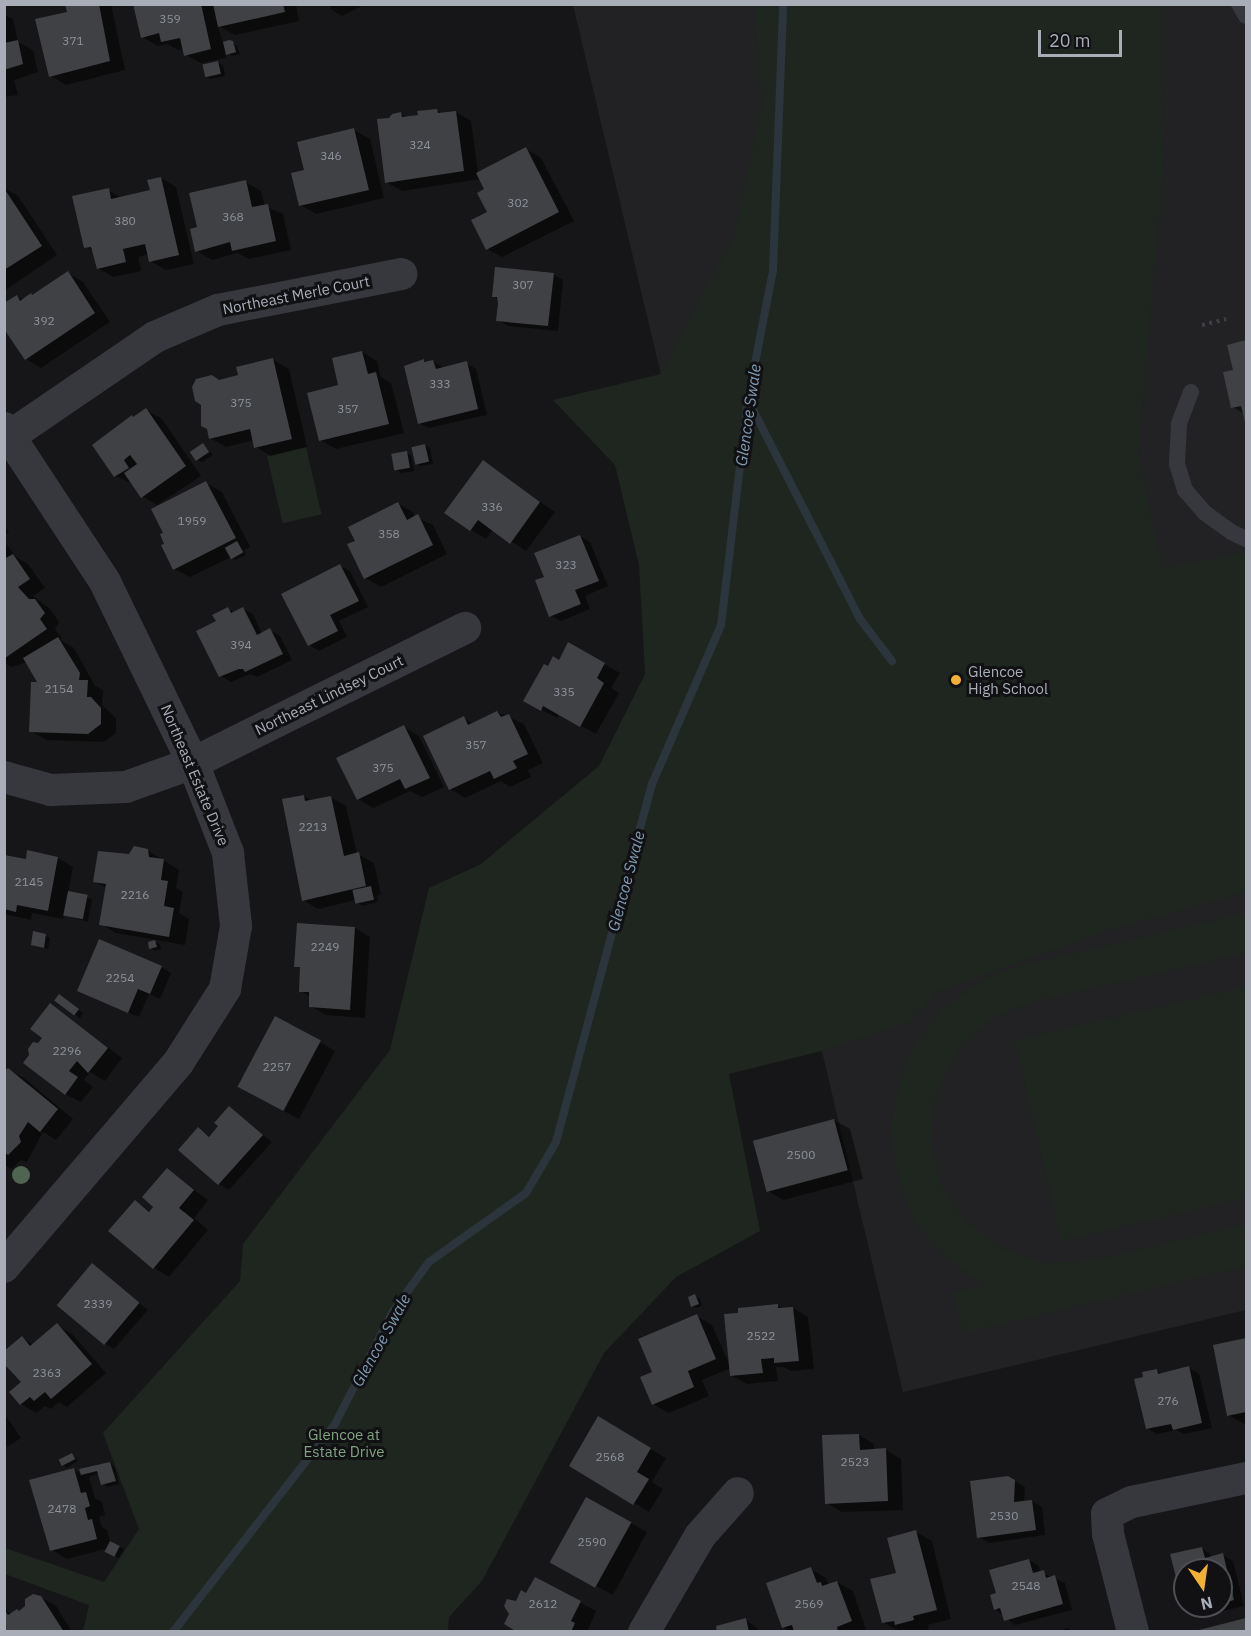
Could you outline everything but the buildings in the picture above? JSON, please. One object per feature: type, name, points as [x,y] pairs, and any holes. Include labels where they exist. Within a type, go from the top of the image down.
[{"type":"street","name":"Northeast Merle Court","points":[[7,432],[155,337],[218,310],[401,274]]},
{"type":"street","name":"Northeast Estate Drive","points":[[4,1267],[178,1063],[225,989],[236,926],[228,853],[193,763],[105,582],[7,432]]},
{"type":"street","name":"Northeast Lindsey Court","points":[[4,777],[51,790],[126,787],[193,763],[465,628]]},
{"type":"street","points":[[1133,1632],[1108,1534],[1107,1514],[1132,1502],[1246,1478]]},
{"type":"street","points":[[644,1632],[700,1536],[738,1493]]},
{"type":"lane","points":[[1239,4],[1246,16]]},
{"type":"lane","points":[[1191,392],[1179,424],[1177,464],[1185,490],[1205,513],[1231,532],[1246,539]]},
{"type":"path","points":[[1202,325],[1226,319]]},
{"type":"shaded area","name":"Glencoe High School","points":[[573,5],[1246,5],[1246,1310],[903,1392]]},
{"type":"green space","name":"Glencoe at Estate Drive","points":[[755,5],[1161,5],[1163,173],[1138,453],[1162,568],[1246,552],[1246,892],[1102,932],[936,992],[911,1021],[822,1051],[729,1074],[760,1231],[676,1277],[604,1353],[482,1581],[449,1617],[448,1631],[83,1631],[89,1605],[5,1574],[5,1548],[104,1582],[139,1529],[103,1433],[240,1281],[243,1244],[390,1050],[429,888],[481,864],[599,766],[645,674],[639,565],[615,465],[553,400],[661,374],[734,236],[762,105]]},
{"type":"green space","points":[[306,447],[322,514],[283,523],[267,456]]},
{"type":"green space","points":[[1246,913],[1246,953],[1031,1002],[989,1020],[956,1052],[936,1093],[930,1138],[940,1183],[965,1221],[1001,1249],[1045,1263],[1091,1261],[1246,1224],[1246,1266],[963,1333],[953,1293],[985,1285],[949,1260],[928,1239],[911,1215],[901,1187],[893,1151],[892,1123],[897,1094],[903,1070],[922,1034],[943,1008],[990,976],[1024,965]]},
{"type":"green space","points":[[1246,987],[1246,1198],[1061,1241],[1015,1040]]},
{"type":"waterway","name":"Glencoe Swale","points":[[173,1632],[335,1424],[393,1311],[429,1262],[526,1193],[556,1142],[652,784],[721,625],[748,399],[773,270],[783,4]]},
{"type":"waterway","points":[[748,400],[860,619],[892,661]]},
{"type":"place","name":"Glencoe High School","points":[[956,680]]}]
